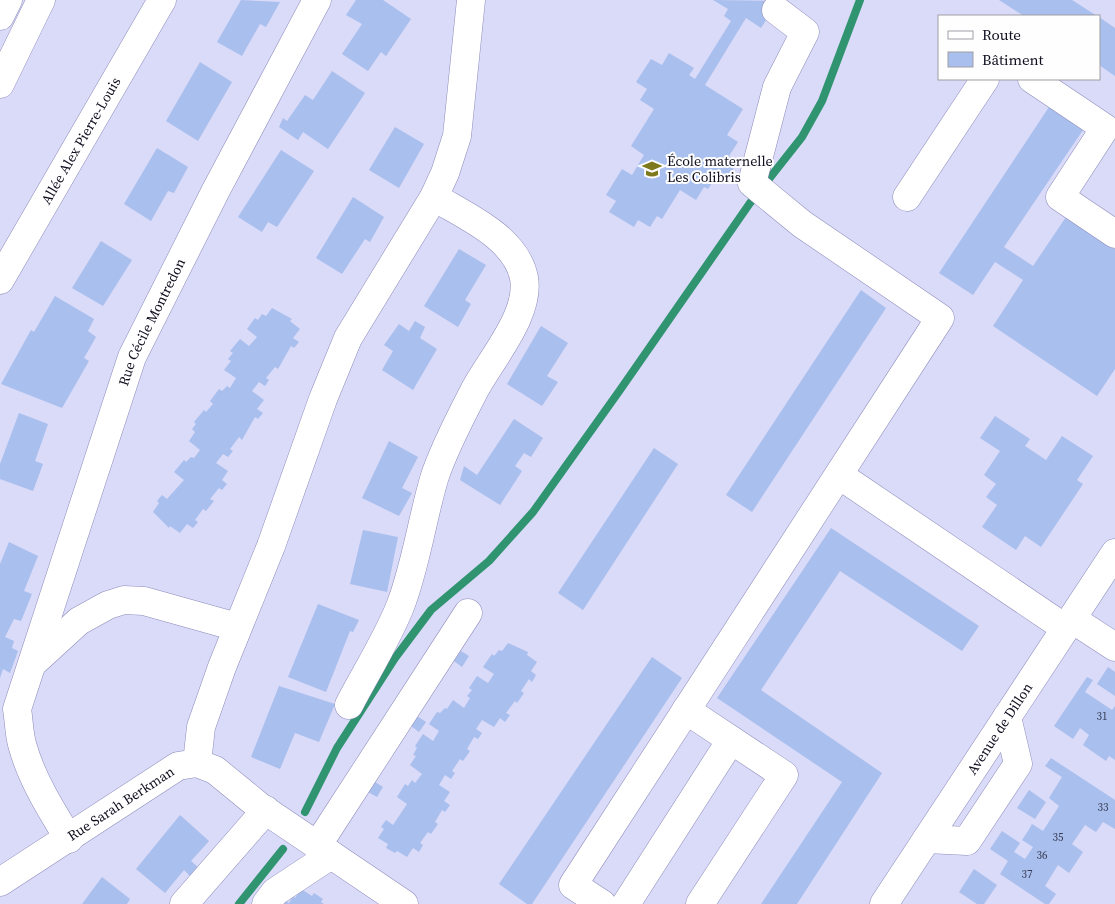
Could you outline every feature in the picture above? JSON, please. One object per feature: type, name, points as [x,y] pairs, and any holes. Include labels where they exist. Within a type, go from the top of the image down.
[{"type":"street","points":[[0,16],[8,0]]},
{"type":"street","points":[[0,84],[41,0]]},
{"type":"street","name":"Allée Alex Pierre-Louis","points":[[0,280],[162,0]]},
{"type":"street","name":"Rue Cécile Montredon","points":[[69,839],[51,810],[21,743],[18,709],[132,357],[216,190],[317,0]]},
{"type":"street","points":[[404,904],[266,810],[215,770],[197,762],[201,727],[237,627],[272,546],[323,399],[348,338],[434,197],[445,173],[457,136],[472,0]]},
{"type":"street","points":[[602,904],[573,885],[940,318],[802,224],[759,190],[778,87],[805,32],[776,10]]},
{"type":"street","points":[[907,197],[984,80]]},
{"type":"street","points":[[1033,80],[1105,128],[1060,197],[1115,234]]},
{"type":"street","points":[[349,705],[401,604],[435,478],[474,392],[506,341],[521,307],[525,291],[524,277],[512,252],[493,233],[434,197]]},
{"type":"street","points":[[839,475],[1068,623],[1115,647]]},
{"type":"street","name":"Avenue de Dillon","points":[[884,904],[1115,553]]},
{"type":"street","points":[[32,664],[79,621],[108,605],[124,600],[144,601],[237,627]]},
{"type":"street","points":[[266,904],[275,892],[324,850],[468,613]]},
{"type":"street","points":[[686,710],[784,775],[700,904]]},
{"type":"street","points":[[626,904],[730,740]]},
{"type":"street","name":"Rue Sarah Berkman","points":[[0,882],[69,839],[178,766],[197,762]]},
{"type":"street","points":[[184,904],[266,810]]},
{"type":"building","points":[[241,0],[280,2],[266,27],[260,24],[242,56],[217,42]]},
{"type":"building","points":[[356,0],[383,0],[411,19],[386,56],[381,52],[368,71],[342,54],[362,24],[346,15]]},
{"type":"building","points":[[713,0],[778,1],[761,28],[746,18],[705,85],[743,109],[727,135],[738,142],[729,156],[738,161],[725,182],[716,177],[708,189],[704,187],[696,200],[680,190],[662,219],[657,216],[650,227],[638,220],[634,227],[609,212],[616,201],[606,195],[622,169],[632,175],[644,155],[631,146],[654,109],[640,100],[647,89],[636,82],[651,59],[662,65],[669,53],[694,68],[689,75],[695,79],[731,21],[724,16],[728,9]]},
{"type":"building","points":[[999,0],[1072,0],[1095,15],[1022,15]]},
{"type":"building","points":[[1100,18],[1115,28],[1115,76],[1100,66]]},
{"type":"building","points":[[200,62],[232,82],[198,141],[166,121]]},
{"type":"building","points":[[332,71],[365,93],[328,149],[303,132],[298,140],[279,127],[283,118],[287,121],[305,95],[313,100]]},
{"type":"building","points":[[1053,101],[1087,124],[1004,247],[1033,266],[1066,217],[1115,249],[1115,369],[1097,396],[993,326],[1023,280],[995,262],[973,295],[939,273]]},
{"type":"building","points":[[395,127],[424,144],[399,188],[369,170]]},
{"type":"building","points":[[157,148],[188,167],[174,193],[168,191],[151,221],[124,204]]},
{"type":"building","points":[[281,150],[314,171],[277,227],[268,222],[262,232],[238,217]]},
{"type":"building","points":[[353,197],[384,217],[370,242],[365,239],[342,274],[316,258]]},
{"type":"building","points":[[101,241],[132,260],[103,306],[72,288]]},
{"type":"building","points":[[459,249],[486,265],[465,300],[471,304],[458,327],[424,306]]},
{"type":"building","points":[[861,290],[886,308],[752,512],[726,495]]},
{"type":"building","points":[[55,296],[94,319],[88,331],[96,337],[84,358],[89,361],[62,408],[1,384],[31,330],[34,332]]},
{"type":"building","points":[[272,308],[292,319],[290,321],[300,329],[293,338],[299,342],[294,348],[291,346],[278,369],[275,367],[266,378],[269,380],[265,386],[259,382],[252,391],[264,400],[257,409],[263,413],[258,419],[255,417],[242,440],[239,437],[230,449],[233,451],[228,457],[223,454],[216,463],[228,471],[222,480],[227,484],[222,490],[219,488],[210,499],[214,501],[206,511],[203,509],[195,520],[198,522],[193,528],[187,524],[180,533],[170,526],[169,528],[153,512],[159,503],[157,501],[162,495],[167,499],[184,480],[174,472],[184,460],[186,462],[191,457],[194,458],[200,450],[189,441],[195,432],[192,429],[196,424],[194,422],[204,410],[206,412],[213,404],[210,401],[219,389],[222,391],[227,386],[230,388],[236,378],[224,370],[231,361],[228,359],[233,353],[230,351],[240,339],[249,346],[257,337],[247,329],[255,318],[258,320],[262,314],[266,316]]},
{"type":"building","points":[[415,321],[425,327],[420,338],[437,349],[413,390],[382,370],[393,351],[384,345],[399,324],[409,331]]},
{"type":"building","points":[[541,326],[568,343],[547,376],[558,382],[542,406],[507,384]]},
{"type":"building","points":[[19,413],[48,424],[35,461],[43,464],[33,491],[0,479],[0,464]]},
{"type":"building","points":[[995,416],[1030,439],[1025,446],[1046,460],[1062,436],[1093,456],[1077,480],[1083,484],[1041,547],[1025,536],[1016,550],[982,527],[997,505],[986,497],[996,484],[984,475],[1000,451],[980,438]]},
{"type":"building","points":[[514,419],[543,438],[531,457],[524,453],[515,466],[522,471],[500,505],[460,480],[464,466],[477,475]]},
{"type":"building","points":[[389,441],[418,457],[402,488],[412,493],[399,516],[362,498]]},
{"type":"building","points":[[654,448],[678,464],[583,610],[558,593]]},
{"type":"building","points":[[831,528],[979,626],[962,651],[840,571],[761,690],[882,773],[797,904],[761,904],[842,782],[717,698]]},
{"type":"building","points":[[363,530],[398,537],[387,592],[350,584]]},
{"type":"building","points":[[9,542],[38,556],[24,591],[32,594],[21,621],[14,619],[5,637],[14,641],[12,648],[18,651],[10,673],[3,669],[0,678],[0,564]]},
{"type":"building","points":[[318,604],[359,620],[353,632],[350,631],[326,692],[288,677]]},
{"type":"building","points":[[508,643],[528,652],[527,655],[537,662],[531,671],[536,675],[532,682],[529,679],[521,691],[524,693],[506,713],[510,715],[505,722],[500,718],[494,727],[482,720],[476,729],[482,733],[478,739],[474,737],[467,749],[470,751],[463,761],[460,759],[452,771],[455,773],[451,779],[445,775],[439,785],[450,792],[444,801],[450,805],[445,812],[442,810],[435,822],[438,824],[431,834],[428,832],[420,843],[423,845],[419,852],[413,848],[407,857],[397,851],[395,853],[386,848],[388,844],[378,838],[384,829],[381,827],[386,820],[393,825],[407,804],[397,797],[405,784],[408,786],[412,780],[415,783],[422,774],[410,765],[416,756],[413,755],[417,748],[415,746],[423,734],[433,741],[439,731],[429,724],[437,712],[440,713],[445,708],[447,709],[453,700],[464,708],[470,698],[467,696],[472,690],[469,688],[477,676],[488,683],[494,674],[483,667],[492,654],[494,656],[499,650],[502,651]]},
{"type":"building","points":[[461,651],[469,656],[462,667],[454,661]]},
{"type":"building","points":[[652,657],[682,678],[532,904],[527,904],[499,884]]},
{"type":"building","points":[[1108,667],[1115,672],[1115,696],[1097,684]]},
{"type":"building","points":[[1087,677],[1093,680],[1085,692],[1112,710],[1115,706],[1115,760],[1109,756],[1106,761],[1083,745],[1089,735],[1080,728],[1073,739],[1054,726]]},
{"type":"building","points":[[279,686],[335,704],[319,742],[295,733],[280,769],[251,757]]},
{"type":"building","points":[[417,716],[426,722],[419,732],[411,726]]},
{"type":"building","points":[[1051,758],[1115,800],[1115,829],[1103,822],[1096,832],[1085,825],[1072,844],[1083,852],[1069,873],[1058,865],[1045,886],[1056,894],[1049,904],[1045,904],[1000,874],[1008,861],[990,849],[1002,831],[1020,843],[1014,852],[1025,859],[1033,847],[1022,840],[1032,824],[1043,831],[1059,806],[1049,798],[1062,777],[1045,766]]},
{"type":"building","points":[[375,782],[383,787],[377,797],[368,792]]},
{"type":"building","points":[[1029,790],[1046,802],[1035,819],[1017,808]]},
{"type":"building","points":[[180,815],[209,841],[191,861],[199,868],[190,876],[184,870],[165,893],[136,869]]},
{"type":"building","points":[[974,869],[997,885],[984,904],[977,904],[959,892]]},
{"type":"building","points":[[102,877],[130,899],[127,904],[82,904]]},
{"type":"building","points":[[301,889],[312,896],[314,893],[323,899],[321,902],[324,904],[284,904],[286,901],[289,903],[293,896],[295,898]]},
{"type":"waterway","points":[[305,812],[337,748],[395,658],[431,610],[489,561],[533,512],[750,203],[802,137],[822,101],[860,0]]},
{"type":"waterway","points":[[239,904],[283,849]]},
{"type":"place","name":"École maternelle Les Colibris","points":[[652,169]]}]
